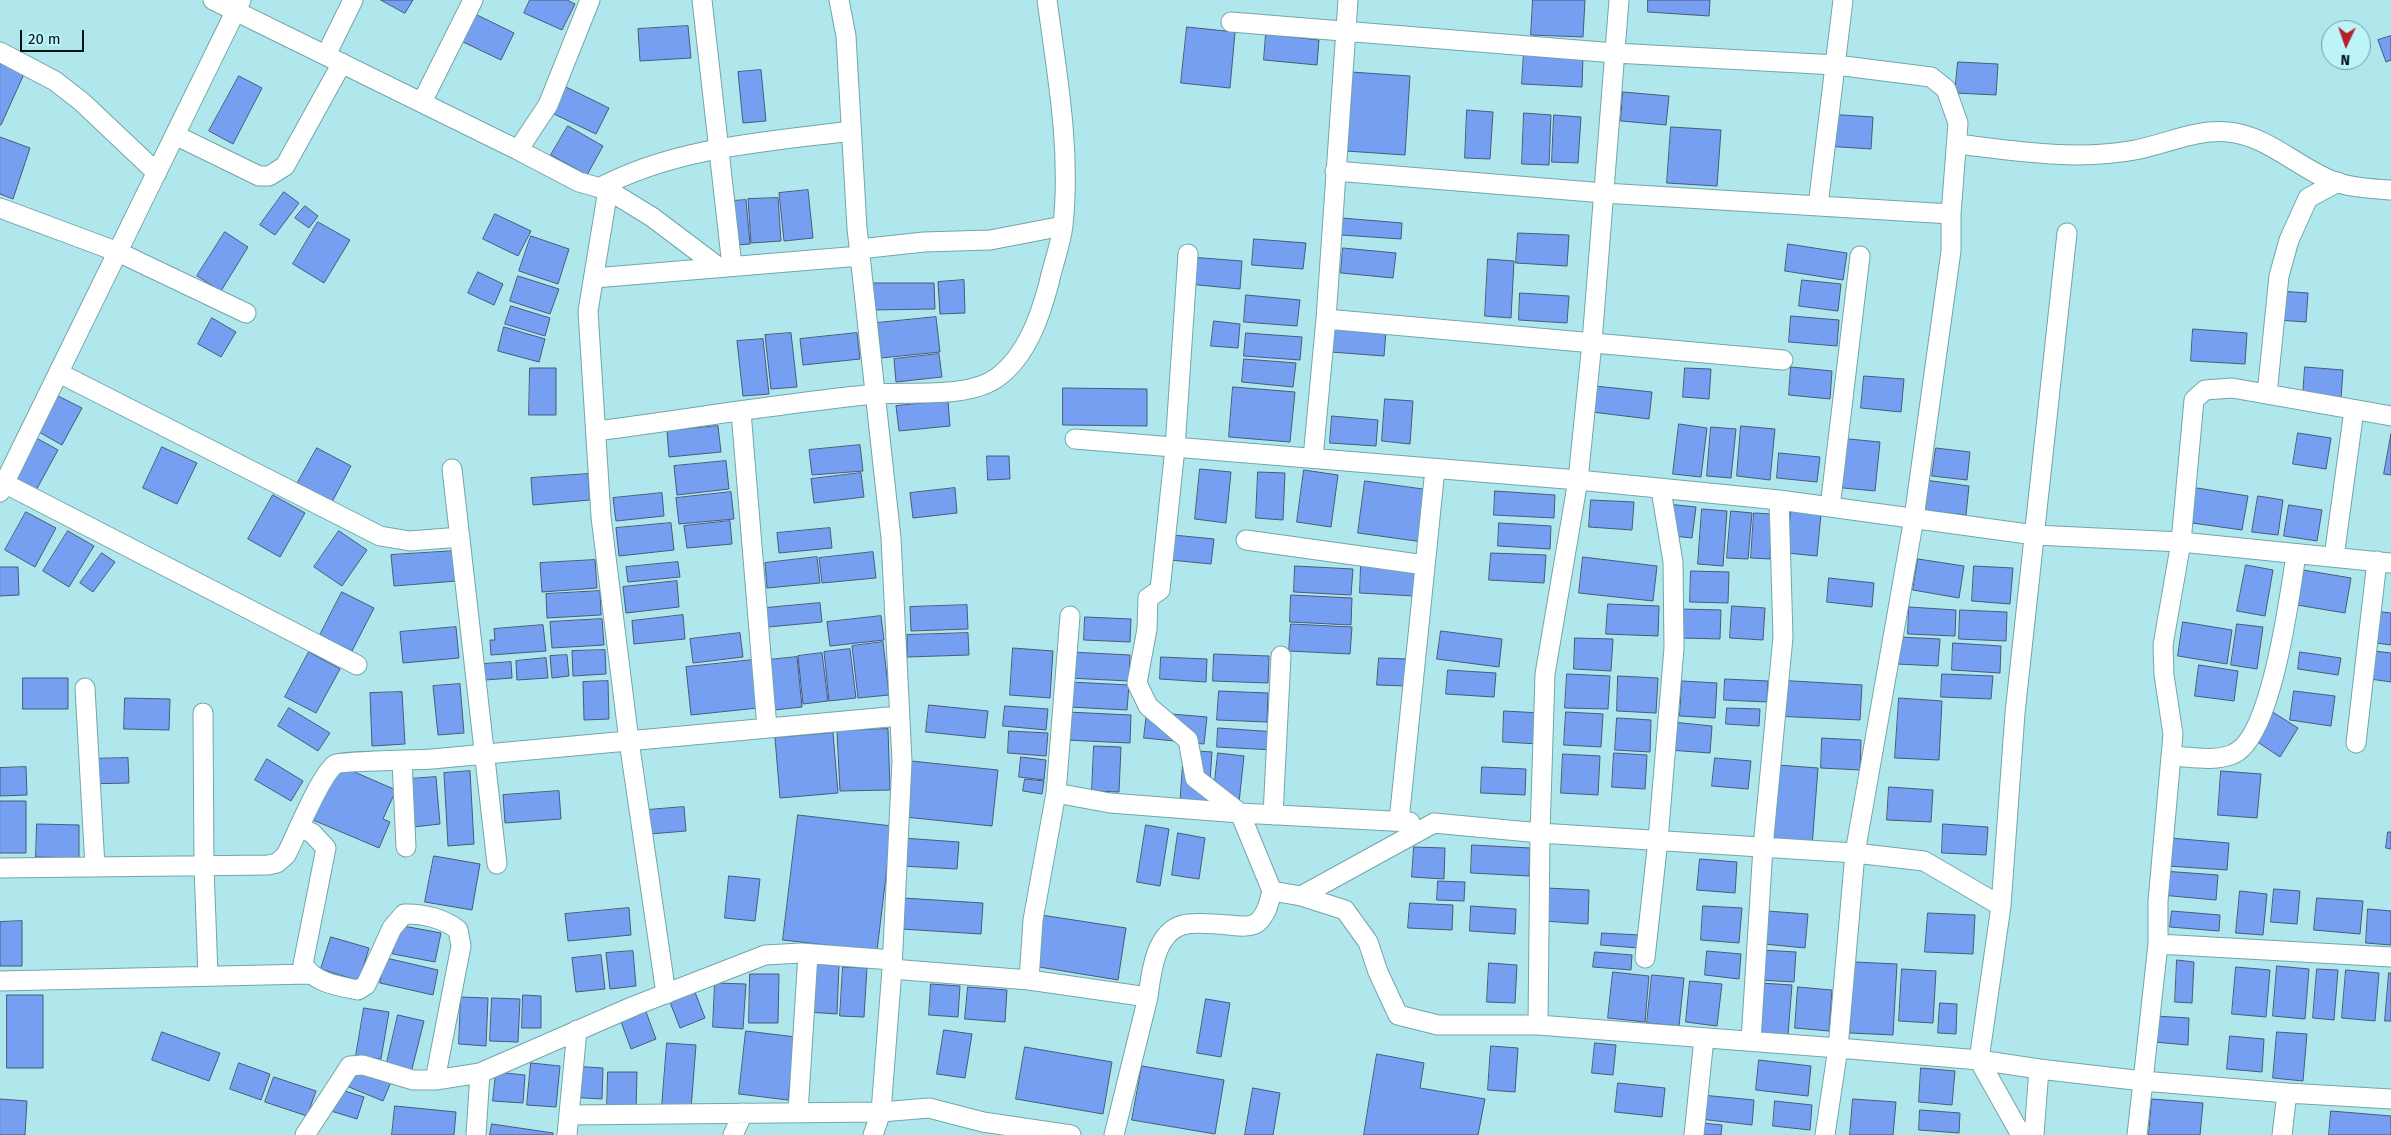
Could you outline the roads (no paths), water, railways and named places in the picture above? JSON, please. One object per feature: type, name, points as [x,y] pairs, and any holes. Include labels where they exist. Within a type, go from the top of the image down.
[{"type":"street","points":[[212,0],[238,6],[334,59],[579,182],[603,189],[652,217],[725,266]]},
{"type":"street","points":[[175,135],[259,176],[269,176],[285,166],[334,59],[353,0]]},
{"type":"street","points":[[422,102],[473,0]]},
{"type":"street","points":[[518,150],[548,105],[590,0]]},
{"type":"street","points":[[702,0],[718,148],[725,266]]},
{"type":"street","points":[[839,0],[846,36],[860,252],[891,538],[902,761],[892,964],[881,1112],[873,1135]]},
{"type":"street","points":[[596,431],[876,394],[966,390],[982,385],[997,377],[1020,356],[1042,308],[1063,226],[1065,180],[1061,102],[1047,0]]},
{"type":"street","points":[[1314,458],[1326,319],[1348,0]]},
{"type":"street","points":[[1538,1025],[1540,833],[1545,674],[1578,480],[1592,342],[1619,0]]},
{"type":"street","points":[[1818,206],[1843,0]]},
{"type":"street","points":[[238,6],[59,373],[3,482],[356,664]]},
{"type":"street","points":[[1231,22],[1615,53],[1836,65],[1931,77],[1946,89],[1958,123],[1951,214],[1951,251],[1914,518],[1855,853],[1838,1048],[1825,1135]]},
{"type":"street","points":[[0,52],[55,81],[82,102],[157,173]]},
{"type":"street","points":[[603,189],[627,173],[718,148],[852,131]]},
{"type":"street","points":[[1957,144],[2063,156],[2135,150],[2191,134],[2228,132],[2262,141],[2338,182],[2371,189],[2391,190]]},
{"type":"street","points":[[1335,171],[1604,193],[1951,214]]},
{"type":"street","points":[[2267,394],[2279,276],[2289,240],[2308,198],[2338,182]]},
{"type":"street","points":[[603,189],[594,278],[588,312],[601,517],[629,741],[666,994]]},
{"type":"street","points":[[0,208],[118,252],[246,313]]},
{"type":"street","points":[[594,278],[860,252],[924,242],[990,240],[1063,226]]},
{"type":"street","points":[[2021,1135],[1978,1060],[2001,906],[2015,712],[2067,233]]},
{"type":"street","points":[[1114,1135],[1158,952],[1177,928],[1239,926],[1257,923],[1265,914],[1272,891],[1240,813],[1195,778],[1188,740],[1148,706],[1137,683],[1146,629],[1148,598],[1160,590],[1175,448],[1188,254]]},
{"type":"street","points":[[1830,507],[1860,256]]},
{"type":"street","points":[[1326,319],[1783,360]]},
{"type":"street","points":[[59,373],[380,536],[410,541],[460,538]]},
{"type":"street","points":[[2137,1135],[2158,944],[2158,900],[2172,756],[2173,734],[2164,675],[2163,645],[2181,542],[2194,400],[2205,390],[2232,388],[2391,416]]},
{"type":"street","points":[[2334,557],[2354,410]]},
{"type":"street","points":[[741,412],[767,728]]},
{"type":"street","points":[[1075,439],[1578,480],[1661,490],[1779,500],[2035,535],[2181,542],[2384,562],[2356,743]]},
{"type":"street","points":[[452,469],[497,864]]},
{"type":"street","points":[[1399,821],[1435,469]]},
{"type":"street","points":[[1645,958],[1658,840],[1674,648],[1673,562],[1661,490]]},
{"type":"street","points":[[1751,1042],[1763,847],[1783,637],[1779,500]]},
{"type":"street","points":[[1246,540],[1425,565]]},
{"type":"street","points":[[2172,756],[2218,758],[2233,754],[2244,747],[2256,727],[2281,650],[2296,554]]},
{"type":"street","points":[[1028,980],[1033,920],[1056,793],[1070,616]]},
{"type":"street","points":[[1273,814],[1281,656]]},
{"type":"street","points":[[85,688],[95,867]]},
{"type":"street","points":[[203,712],[204,866],[208,976]]},
{"type":"street","points":[[0,868],[268,865],[277,863],[286,855],[324,776],[336,764],[348,761],[402,761],[899,716]]},
{"type":"street","points":[[402,761],[406,847]]},
{"type":"street","points":[[1056,793],[1110,803],[1240,813],[1434,823],[1540,833],[1855,853],[1924,861],[2001,906]]},
{"type":"street","points":[[1301,896],[1434,823]]},
{"type":"street","points":[[300,828],[312,833],[326,848],[303,964],[309,974],[319,980],[358,990],[366,985],[392,928],[404,914],[449,922],[458,930],[461,946],[435,1080]]},
{"type":"street","points":[[1272,891],[1301,896],[1344,910],[1368,942],[1378,972],[1398,1015],[1438,1025],[1538,1025],[1838,1048],[1978,1060],[2143,1081],[2391,1100]]},
{"type":"street","points":[[2158,944],[2391,957]]},
{"type":"street","points":[[798,1113],[808,954]]},
{"type":"street","points":[[305,1135],[350,1066],[363,1065],[413,1080],[435,1080],[480,1073],[578,1030],[765,955],[808,954],[1028,980],[1148,997]]},
{"type":"street","points":[[0,981],[309,974]]},
{"type":"street","points":[[567,1135],[578,1030]]},
{"type":"street","points":[[1694,1135],[1704,1038]]},
{"type":"street","points":[[2034,1135],[2039,1069]]},
{"type":"street","points":[[476,1135],[480,1073]]},
{"type":"street","points":[[2282,1135],[2288,1093]]},
{"type":"street","points":[[569,1115],[881,1112],[929,1108],[982,1129],[1071,1135]]},
{"type":"street","points":[[732,1135],[743,1113]]}]
